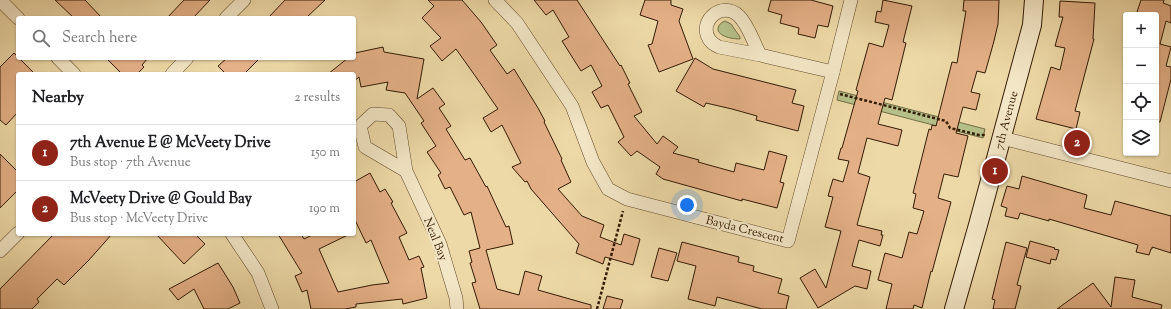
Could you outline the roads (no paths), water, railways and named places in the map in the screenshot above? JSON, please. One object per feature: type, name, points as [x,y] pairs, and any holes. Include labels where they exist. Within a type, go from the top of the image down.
[{"type":"street","points":[[0,0],[16,16]]},
{"type":"street","points":[[228,16],[244,0]]},
{"type":"street","name":"Bayda Crescent","points":[[495,0],[517,23],[572,106],[593,162],[608,189],[626,199],[788,241],[852,0]]},
{"type":"street","name":"7th Avenue","points":[[954,309],[994,136],[1032,25],[1034,0]]},
{"type":"street","points":[[760,54],[833,72]]},
{"type":"street","points":[[60,60],[72,72]]},
{"type":"street","points":[[174,72],[185,60]]},
{"type":"street","points":[[994,136],[1171,181]]},
{"type":"street","name":"Neal Bay","points":[[406,171],[440,244],[456,298],[457,309]]},
{"type":"street","points":[[0,250],[16,235]]},
{"type":"street","points":[[233,236],[258,273],[272,309]]},
{"type":"place","name":"McVeety Drive @ Gould Bay","points":[[1077,143]]},
{"type":"place","name":"7th Avenue E @ McVeety Drive","points":[[995,171]]}]
